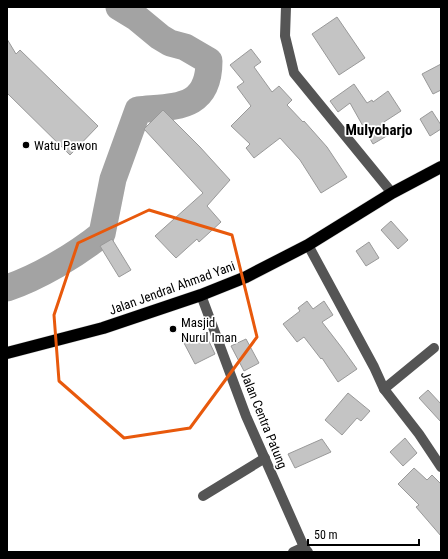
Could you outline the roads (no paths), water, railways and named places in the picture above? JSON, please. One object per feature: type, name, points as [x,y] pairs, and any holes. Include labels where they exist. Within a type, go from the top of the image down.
[{"type":"highway","name":"Jalan Jendral Ahmad Yani","points":[[7,353],[103,328],[201,295],[246,277],[308,245],[392,193],[441,167]]},
{"type":"street","points":[[286,7],[285,36],[294,73],[392,193]]},
{"type":"street","points":[[308,245],[384,389],[419,434],[441,467]]},
{"type":"street","name":"Jalan Centra Patung","points":[[201,295],[246,416],[306,550]]},
{"type":"street","points":[[384,389],[434,348]]},
{"type":"street","points":[[203,496],[265,458]]},
{"type":"street","points":[[293,552],[306,550]]},
{"type":"waterway","points":[[7,288],[32,278],[57,265],[81,250],[102,234],[113,179],[138,110],[177,106],[196,97],[203,89],[207,77],[209,61],[185,47],[170,43],[160,37],[137,18],[119,7]]},
{"type":"place","name":"Watu Pawon","points":[[26,145]]},
{"type":"place","name":"Masjid Nurul Iman","points":[[173,329]]},
{"type":"district","name":"Mulyoharjo","points":[[379,130]]}]
